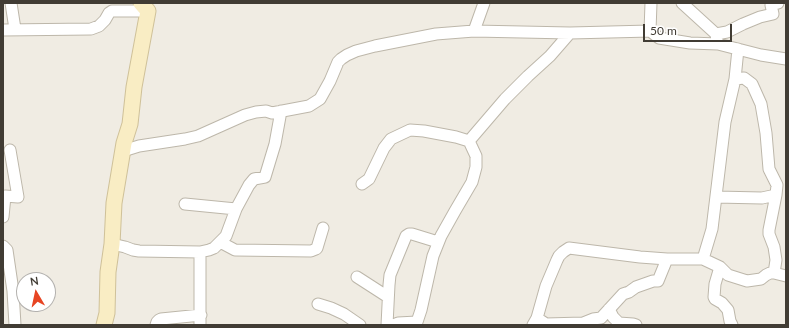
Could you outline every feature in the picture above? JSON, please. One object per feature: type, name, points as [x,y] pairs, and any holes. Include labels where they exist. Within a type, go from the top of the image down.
[{"type":"main road","points":[[104,325],[107,313],[108,272],[112,244],[114,203],[124,143],[130,124],[145,7]]},
{"type":"street","points":[[11,3],[15,29]]},
{"type":"street","points":[[474,31],[484,3]]},
{"type":"street","points":[[650,31],[651,3]]},
{"type":"street","points":[[682,3],[717,39],[738,49],[786,59]]},
{"type":"street","points":[[123,151],[139,146],[198,136],[245,115],[256,112],[266,111],[272,113],[308,106],[320,99],[338,62],[341,59],[356,51],[375,46],[436,34],[474,31],[570,33],[650,31],[659,38],[690,43],[717,39],[743,24],[760,17],[773,14],[771,5],[778,3]]},
{"type":"street","points":[[3,30],[91,28],[99,26],[112,11],[145,7]]},
{"type":"street","points":[[469,142],[504,99],[550,56],[570,33]]},
{"type":"street","points":[[703,259],[712,229],[725,122],[735,80],[738,49]]},
{"type":"street","points":[[735,80],[744,78],[752,84],[761,104],[766,133],[769,169],[780,189],[769,230],[774,246],[776,260],[774,273]]},
{"type":"street","points":[[112,244],[125,246],[135,251],[200,252],[214,248],[226,236],[236,209],[249,185],[254,179],[265,177],[275,144],[281,111]]},
{"type":"street","points":[[362,184],[369,179],[378,159],[391,139],[410,130],[456,137],[469,142],[476,156],[476,167],[472,182],[454,211],[438,242],[433,256],[417,323],[398,323],[393,325]]},
{"type":"street","points":[[3,217],[5,196],[18,197],[10,150]]},
{"type":"street","points":[[716,197],[762,198],[780,189]]},
{"type":"street","points":[[185,204],[236,209]]},
{"type":"street","points":[[220,242],[235,250],[311,251],[317,248],[323,228]]},
{"type":"street","points":[[387,325],[388,285],[390,275],[406,236],[412,234],[438,242]]},
{"type":"street","points":[[3,246],[7,250],[13,291],[15,325]]},
{"type":"street","points":[[668,259],[658,280],[636,287],[623,294],[601,318],[583,323],[546,324],[535,321],[546,286],[557,260],[563,252],[569,248],[640,257],[703,259],[720,267],[728,275],[747,280],[760,279],[770,273],[786,276]]},
{"type":"street","points":[[156,325],[161,319],[200,320],[200,252]]},
{"type":"street","points":[[720,267],[715,284],[714,297],[728,310],[732,325]]},
{"type":"street","points":[[357,277],[388,297]]},
{"type":"street","points":[[318,304],[344,314],[360,325]]},
{"type":"street","points":[[609,309],[613,317],[619,323],[636,325]]}]
